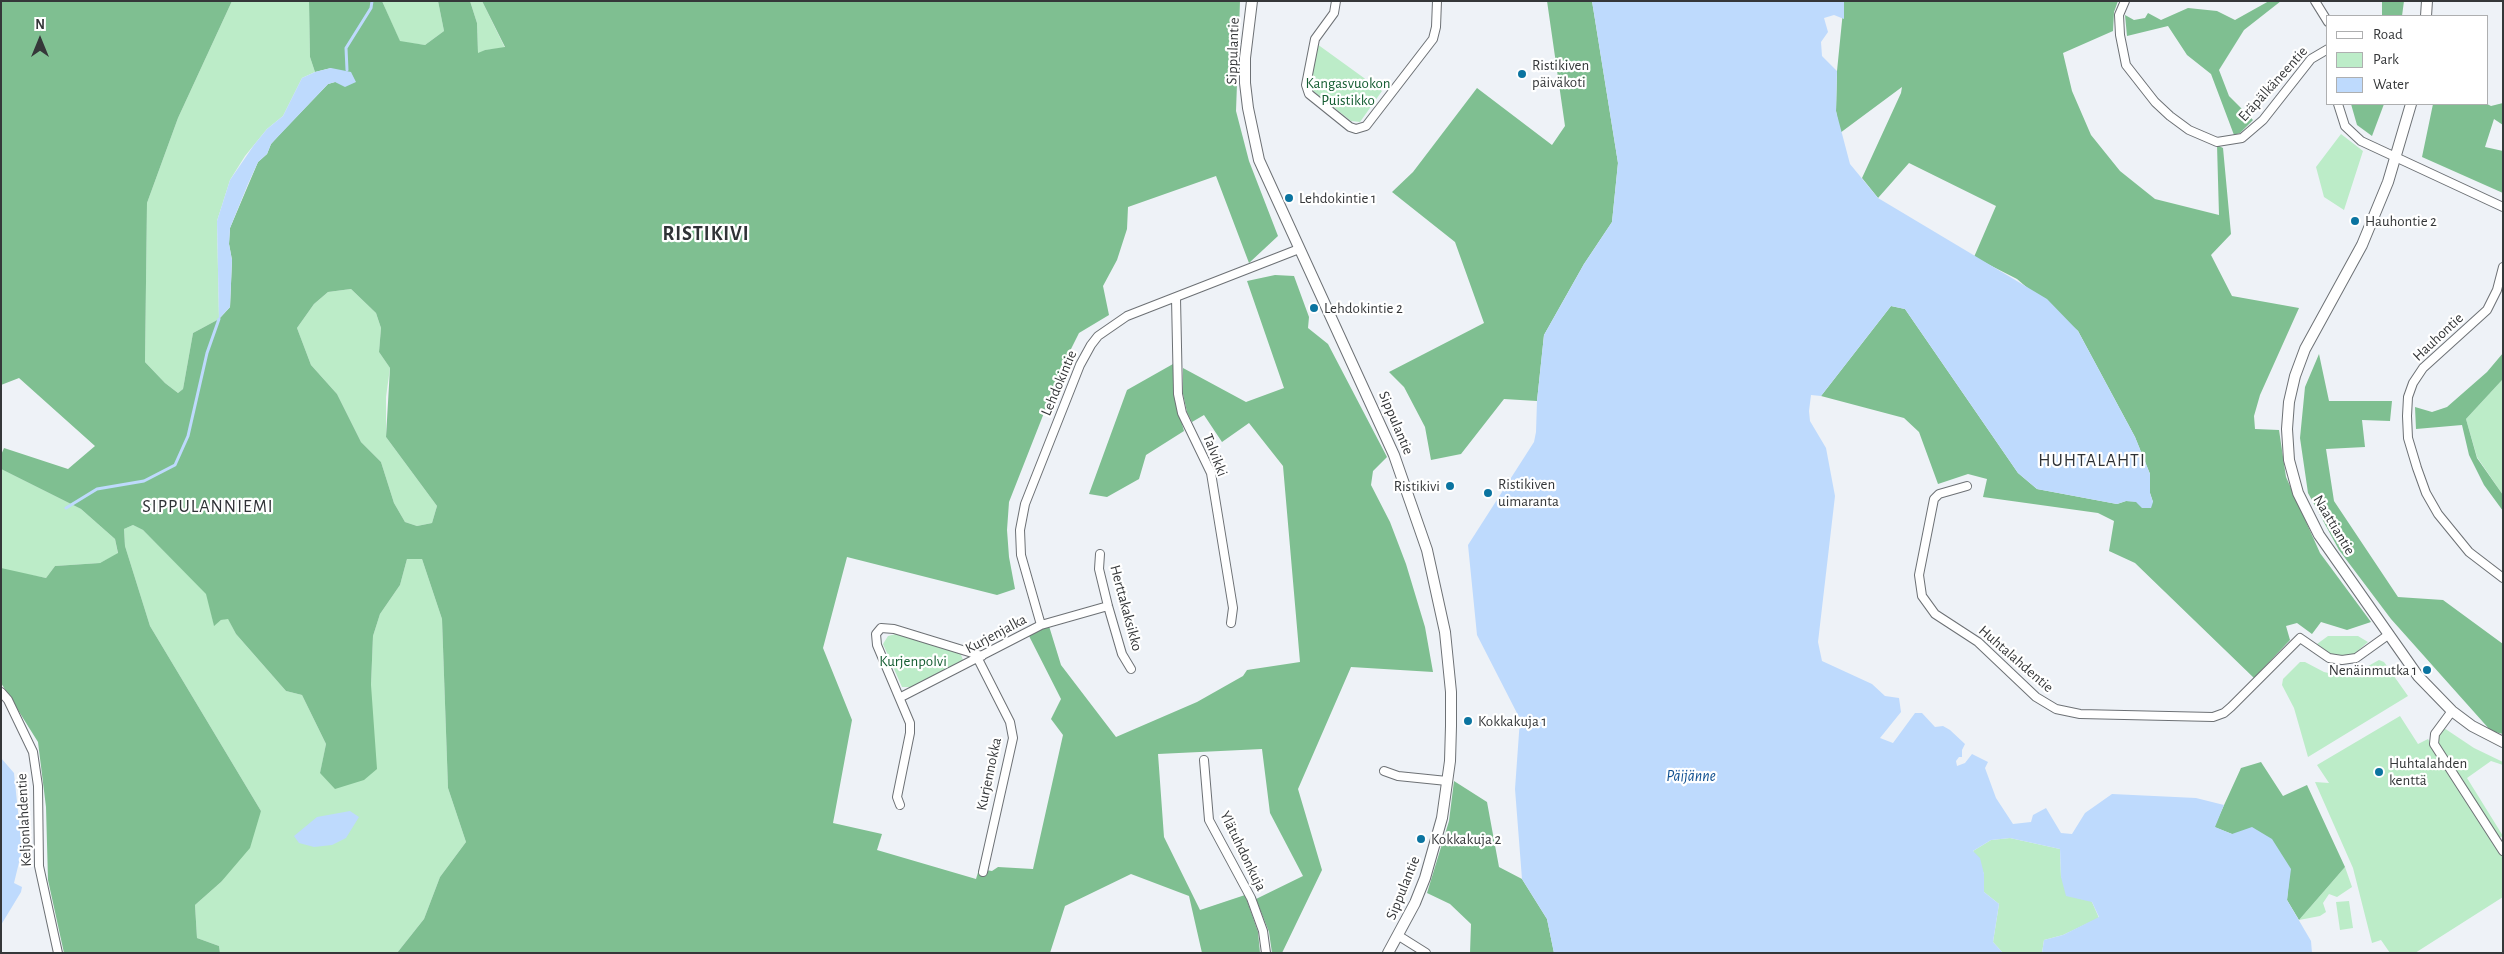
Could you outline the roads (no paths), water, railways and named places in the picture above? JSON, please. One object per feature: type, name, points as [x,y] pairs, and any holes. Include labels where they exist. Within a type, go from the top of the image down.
[{"type":"street","name":"Sippulantie","points":[[1252,1],[1245,58],[1249,115],[1258,160],[1383,428],[1409,495],[1426,550],[1441,611],[1449,675],[1451,726],[1442,818],[1431,862],[1415,903],[1399,936],[1388,953]]},
{"type":"street","points":[[1336,1],[1334,13],[1315,39],[1306,85],[1309,94],[1350,127],[1356,128],[1366,126],[1433,39],[1438,1]]},
{"type":"street","name":"Eräpälkäneentie","points":[[2126,1],[2119,15],[2120,35],[2126,65],[2155,102],[2170,116],[2189,130],[2217,142],[2242,138],[2262,120],[2311,59],[2326,50]]},
{"type":"street","points":[[2315,1],[2326,19]]},
{"type":"street","points":[[2426,15],[2427,1]]},
{"type":"street","points":[[2338,105],[2345,126],[2361,141],[2503,207]]},
{"type":"street","name":"Naattiantie","points":[[2411,105],[2396,158],[2362,245],[2305,349],[2294,376],[2289,402],[2287,429],[2289,460],[2298,493],[2319,535],[2418,676],[2452,711],[2472,726],[2503,742]]},
{"type":"street","name":"Lehdokintie","points":[[1041,626],[1021,555],[1020,530],[1025,504],[1080,364],[1098,336],[1127,316],[1299,249]]},
{"type":"street","name":"Hauhontie","points":[[2503,267],[2497,290],[2486,310],[2422,368],[2411,390],[2406,416],[2408,438],[2416,468],[2436,510],[2453,535],[2469,552],[2503,578]]},
{"type":"street","name":"Talvikki","points":[[1176,298],[1178,394],[1182,413],[1211,473],[1233,608],[1231,623]]},
{"type":"street","name":"Huhtalahdentie","points":[[1967,486],[1939,494],[1934,499],[1919,575],[1922,596],[1935,614],[1978,642],[2036,697],[2056,709],[2080,714],[2213,717],[2224,713],[2231,707],[2300,638]]},
{"type":"street","name":"Herttakaksikko","points":[[1100,554],[1099,569],[1108,606],[1122,654],[1131,669]]},
{"type":"street","name":"Kurjenjalka","points":[[901,697],[1041,626],[1108,606]]},
{"type":"street","points":[[900,805],[897,797],[910,733],[910,723],[901,697],[877,644],[876,634],[881,628],[894,629],[980,658]]},
{"type":"street","points":[[2293,631],[2329,658],[2342,660],[2356,658],[2388,635]]},
{"type":"street","name":"Kurjennokka","points":[[980,658],[1010,722],[1013,738],[983,872]]},
{"type":"street","name":"Keljonlahdentie","points":[[1,692],[8,700],[33,752],[38,786],[39,866],[58,953]]},
{"type":"street","points":[[2452,711],[2435,734],[2434,744],[2503,851]]},
{"type":"street","name":"Ylätuhdonkuja","points":[[1204,760],[1209,820],[1251,898],[1263,931],[1266,953]]},
{"type":"street","points":[[1384,771],[1398,776],[1447,781]]},
{"type":"street","points":[[1399,936],[1426,953]]},
{"type":"water","name":"Päijänne","points":[[1592,1],[1844,1],[1844,19],[1834,15],[1824,18],[1828,32],[1821,42],[1822,56],[1837,71],[1836,111],[1850,164],[1878,198],[2047,299],[2078,331],[2135,437],[2150,474],[2150,493],[2153,502],[2151,508],[2142,508],[2136,502],[2126,501],[2117,504],[2037,489],[2018,473],[1905,309],[1891,306],[1821,396],[1811,395],[1809,411],[1810,421],[1826,448],[1835,496],[1818,642],[1822,661],[1872,684],[1885,696],[1899,698],[1901,712],[1880,738],[1893,743],[1915,713],[1922,713],[1935,727],[1943,726],[1950,730],[1965,744],[1962,750],[1962,757],[1959,757],[1956,761],[1957,766],[1965,763],[1972,754],[1988,762],[1985,768],[1996,798],[2013,824],[2031,822],[2033,815],[2046,808],[2061,833],[2072,834],[2085,813],[2112,794],[2196,798],[2224,805],[2215,827],[2232,834],[2252,827],[2272,839],[2291,869],[2287,900],[2311,941],[2312,953],[2042,953],[2044,940],[2063,935],[2099,917],[2092,902],[2066,896],[2061,877],[2060,849],[2010,838],[1991,840],[1973,851],[1980,858],[1984,874],[1984,892],[1999,904],[1993,942],[2003,953],[1554,953],[1547,919],[1522,879],[1515,789],[1520,719],[1477,635],[1468,545],[1534,442],[1544,335],[1584,264],[1612,222],[1618,163]]},
{"type":"water","points":[[331,68],[351,72],[356,82],[345,87],[335,82],[328,84],[271,144],[267,154],[258,162],[230,228],[229,244],[232,260],[230,307],[219,319],[217,221],[230,180],[267,129],[283,116],[302,78]]},
{"type":"water","points":[[1,758],[14,773],[22,850],[14,883],[22,887],[21,892],[1,925]]},
{"type":"water","points":[[350,811],[359,817],[346,838],[332,845],[314,847],[299,843],[294,836],[317,817]]},
{"type":"waterway","points":[[347,70],[346,48],[371,8],[372,1]]},
{"type":"waterway","points":[[66,508],[97,489],[144,481],[175,465],[188,436],[207,353],[219,319]]},
{"type":"place","name":"Ristikiven päiväkoti","points":[[1522,74]]},
{"type":"place","name":"Lehdokintie 1","points":[[1289,198]]},
{"type":"place","name":"Hauhontie 2","points":[[2355,221]]},
{"type":"place","name":"Lehdokintie 2","points":[[1314,308]]},
{"type":"place","name":"Ristikivi","points":[[1450,486]]},
{"type":"place","name":"Ristikiven uimaranta","points":[[1488,493]]},
{"type":"place","name":"Nenäinmutka 1","points":[[2427,670]]},
{"type":"place","name":"Kokkakuja 1","points":[[1468,721]]},
{"type":"place","name":"Huhtalahden kenttä","points":[[2379,772]]},
{"type":"place","name":"Kokkakuja 2","points":[[1421,839]]},
{"type":"district","name":"RISTIKIVI","points":[[706,234]]},
{"type":"district","name":"HUHTALAHTI","points":[[2092,461]]},
{"type":"district","name":"SIPPULANNIEMI","points":[[208,507]]},
{"type":"park label","name":"Kangasvuokon Puistikko","points":[[1348,92]]},
{"type":"park label","name":"Kurjenpolvi","points":[[913,661]]}]
